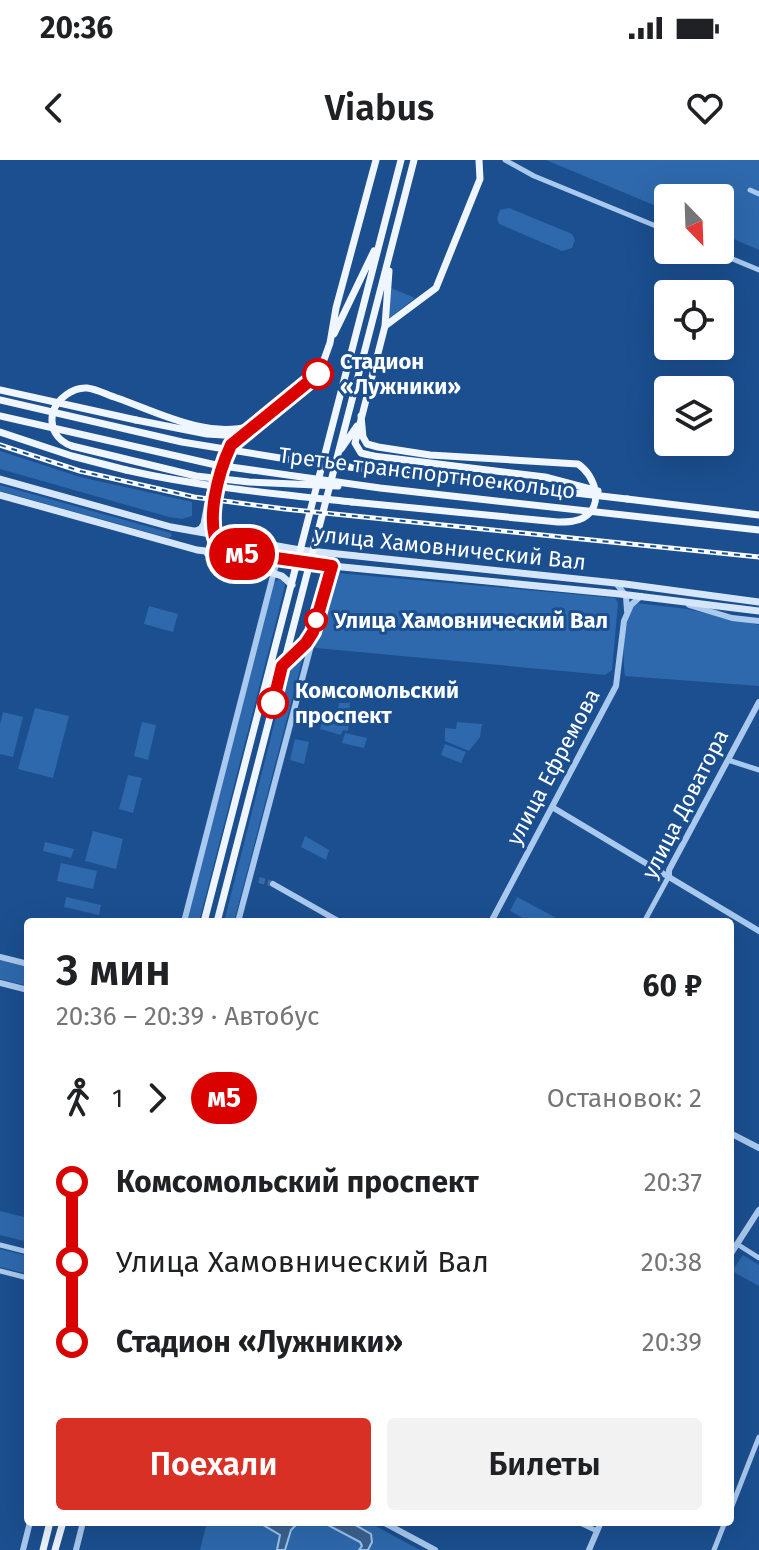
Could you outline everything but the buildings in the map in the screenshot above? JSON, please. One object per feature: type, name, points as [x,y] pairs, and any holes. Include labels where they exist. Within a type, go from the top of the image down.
[{"type":"main road","points":[[330,343],[336,308],[376,160]]},
{"type":"main road","points":[[205,918],[401,160]]},
{"type":"main road","points":[[218,918],[414,160]]},
{"type":"main road","points":[[385,326],[436,288],[480,179],[479,160]]},
{"type":"main road","points":[[195,531],[204,524],[215,468],[231,445],[317,375],[364,277],[384,227]]},
{"type":"main road","points":[[391,248],[385,326],[355,443],[361,453],[545,477],[627,499]]},
{"type":"main road","points":[[256,425],[231,430],[193,424],[97,391],[80,389],[60,400],[52,418],[56,436],[72,446],[196,476],[262,483],[380,488]]},
{"type":"main road","points":[[0,390],[207,434],[240,436]]},
{"type":"main road","name":"Третье транспортное кольцо","points":[[0,400],[182,442],[305,462],[759,515]]},
{"type":"main road","name":"Третье транспортное кольцо","points":[[0,416],[216,465],[380,488],[759,530]]},
{"type":"main road","points":[[338,454],[360,420]]},
{"type":"main road","points":[[0,432],[72,456],[178,482],[237,491],[558,522],[584,518],[595,503],[592,478],[578,464],[430,455],[378,447],[367,444],[360,420]]},
{"type":"main road","points":[[220,550],[211,525],[224,460],[231,445]]},
{"type":"main road","name":"улица Хамовнический Вал","points":[[0,479],[195,531],[300,550],[616,583],[759,602]]},
{"type":"main road","name":"улица Хамовнический Вал","points":[[0,495],[197,550],[220,550],[277,560],[623,594],[759,611]]},
{"type":"main road","points":[[197,550],[282,576],[292,585]]},
{"type":"main road","points":[[43,1550],[49,1526]]},
{"type":"main road","points":[[55,1550],[62,1526]]},
{"type":"street","points":[[505,160],[534,176],[654,225]]},
{"type":"street","points":[[750,190],[759,194]]},
{"type":"street","points":[[734,260],[759,270]]},
{"type":"street","points":[[185,918],[277,560],[300,550]]},
{"type":"street","points":[[239,918],[332,566]]},
{"type":"street","points":[[616,583],[623,594]]},
{"type":"street","name":"улица Ефремова","points":[[623,594],[626,618]]},
{"type":"street","name":"улица Ефремова","points":[[493,918],[616,686],[626,618],[631,605],[641,596]]},
{"type":"street","points":[[682,602],[732,618],[759,621]]},
{"type":"street","points":[[282,666],[313,632]]},
{"type":"street","name":"улица Доватора","points":[[646,918],[759,702]]},
{"type":"street","points":[[728,760],[759,770]]},
{"type":"street","points":[[552,807],[759,931]]},
{"type":"street","points":[[249,878],[259,880]]},
{"type":"street","points":[[273,884],[333,918]]},
{"type":"street","points":[[0,957],[24,963]]},
{"type":"street","points":[[0,983],[24,989]]},
{"type":"street","points":[[734,1135],[759,1148]]},
{"type":"street","points":[[734,1249],[759,1210]]},
{"type":"street","points":[[737,1244],[759,1258]]},
{"type":"street","points":[[0,1245],[24,1251]]},
{"type":"street","points":[[0,1271],[24,1277]]},
{"type":"street","points":[[734,1501],[759,1437]]},
{"type":"street","points":[[23,1550],[29,1526]]},
{"type":"street","points":[[76,1550],[82,1526]]},
{"type":"street","points":[[390,1526],[435,1550]]},
{"type":"street","points":[[586,1526],[597,1531]]},
{"type":"street","points":[[589,1550],[599,1526]]},
{"type":"street","points":[[714,1550],[723,1526]]},
{"type":"shaded area","points":[[546,160],[759,160],[759,250],[734,239],[734,184],[654,184],[654,205]]},
{"type":"shaded area","points":[[509,208],[572,234],[575,240],[572,248],[562,251],[499,224],[497,218],[500,210]]},
{"type":"shaded area","points":[[391,288],[415,298],[388,319]]},
{"type":"shaded area","points":[[0,451],[80,477],[192,502],[192,516],[182,519],[169,517],[0,469]]},
{"type":"shaded area","points":[[0,485],[171,533],[172,536],[169,538],[0,491]]},
{"type":"shaded area","points":[[338,573],[615,598],[618,603],[612,670],[605,675],[316,648],[313,646],[329,582]]},
{"type":"shaded area","points":[[281,578],[285,585],[200,918],[188,918],[274,582]]},
{"type":"shaded area","points":[[637,603],[687,609],[759,625],[759,686],[625,676],[626,626]]},
{"type":"shaded area","points":[[149,606],[178,614],[173,632],[144,624]]},
{"type":"shaded area","points":[[306,646],[235,918],[225,918],[291,658]]},
{"type":"shaded area","points":[[339,703],[350,703],[348,731],[343,730],[341,735],[320,729],[324,714],[337,716]]},
{"type":"shaded area","points":[[35,708],[69,716],[53,778],[18,769]]},
{"type":"shaded area","points":[[3,712],[23,717],[13,757],[0,754]]},
{"type":"shaded area","points":[[142,722],[156,725],[148,760],[134,756]]},
{"type":"shaded area","points":[[457,722],[482,724],[480,737],[469,751],[445,741],[445,728],[456,729]]},
{"type":"shaded area","points":[[345,733],[367,738],[364,748],[342,743]]},
{"type":"shaded area","points":[[295,739],[309,742],[304,764],[290,760]]},
{"type":"shaded area","points":[[445,744],[466,752],[461,763],[441,755]]},
{"type":"shaded area","points":[[128,775],[142,778],[133,813],[119,809]]},
{"type":"shaded area","points":[[93,831],[123,839],[116,869],[85,861]]},
{"type":"shaded area","points":[[305,836],[329,850],[326,860],[301,847]]},
{"type":"shaded area","points":[[45,842],[74,849],[71,858],[43,851]]},
{"type":"shaded area","points":[[61,863],[97,871],[93,889],[57,881]]},
{"type":"shaded area","points":[[66,897],[101,905],[99,915],[64,907]]},
{"type":"shaded area","points":[[517,897],[556,918],[523,918],[510,911]]},
{"type":"shaded area","points":[[0,960],[24,966],[24,985],[0,979]]},
{"type":"shaded area","points":[[0,1211],[24,1217],[24,1241],[0,1235]]},
{"type":"shaded area","points":[[0,1249],[24,1255],[24,1273],[0,1267]]},
{"type":"shaded area","points":[[743,1255],[759,1265],[759,1286],[734,1272]]},
{"type":"shaded area","points":[[206,1526],[375,1526],[420,1550],[200,1550]]},
{"type":"shaded area","points":[[265,1526],[295,1526],[285,1550],[277,1550],[280,1535]]},
{"type":"shaded area","points":[[330,1526],[357,1526],[371,1534],[372,1542],[368,1550],[359,1550],[362,1546]]},
{"type":"tunnel","points":[[259,880],[273,884]]},
{"type":"railway","points":[[0,445],[80,471],[194,497],[759,557]]},
{"type":"bus line","name":"м5","points":[[273,703],[282,666],[313,632],[332,566],[220,550],[211,525],[224,460],[231,445],[318,374]]},
{"type":"place","name":"Стадион «Лужники»","points":[[318,374]]},
{"type":"place","name":"Улица Хамовнический Вал","points":[[316,620]]},
{"type":"place","name":"Комсомольский проспект","points":[[273,703]]}]
